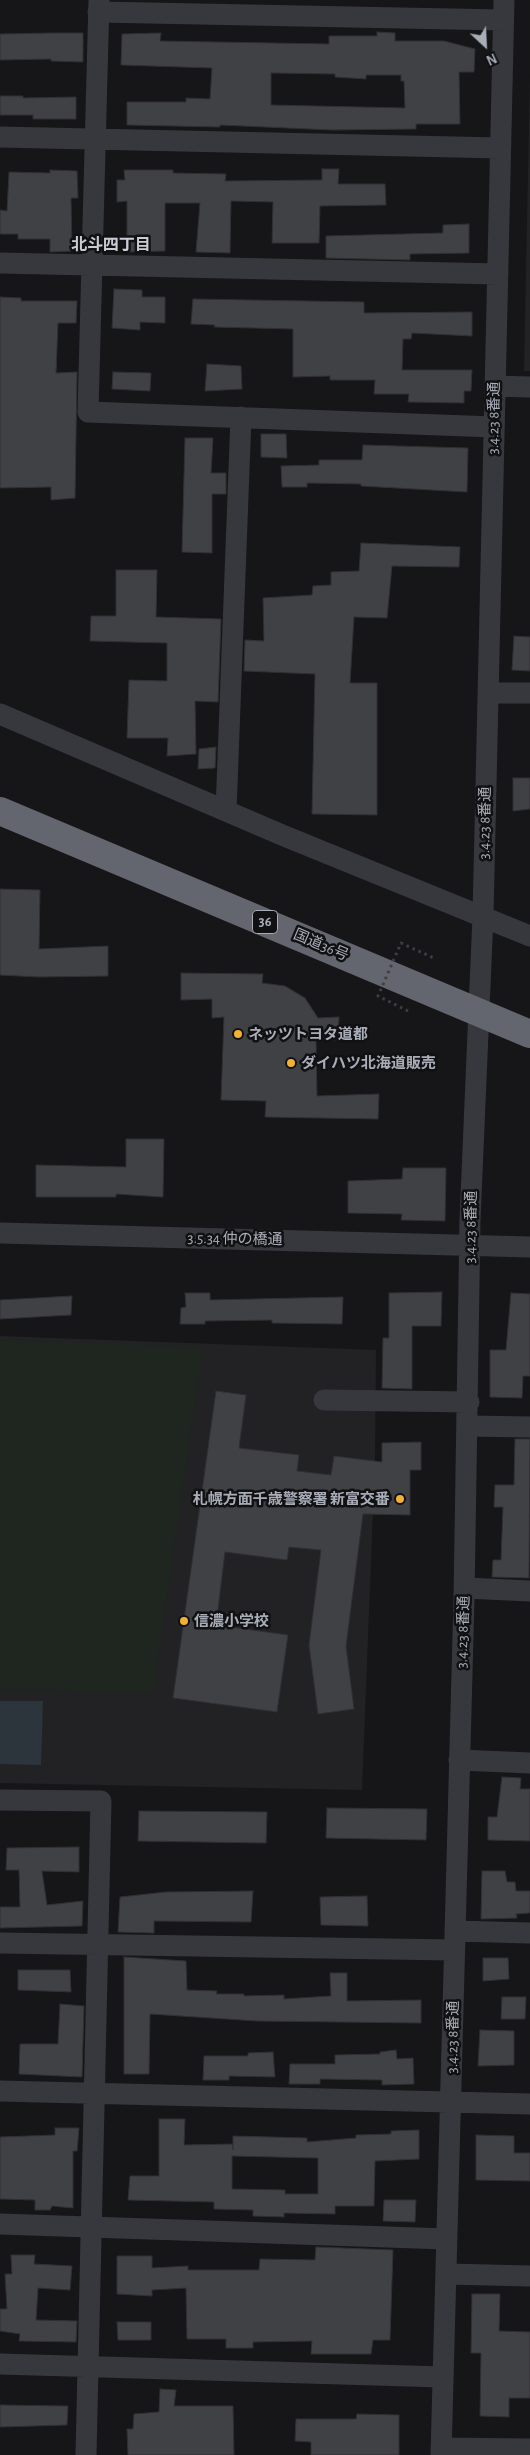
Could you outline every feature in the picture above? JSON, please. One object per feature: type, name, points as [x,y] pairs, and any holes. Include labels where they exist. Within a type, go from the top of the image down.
[{"type":"highway","name":"国道36号","points":[[0,811],[530,1034]]},
{"type":"street","points":[[494,427],[88,412],[99,6],[503,10]]},
{"type":"street","name":"3.4.23 8番通","points":[[441,2451],[469,1402],[470,1244],[483,916],[503,10]]},
{"type":"street","points":[[0,137],[500,148]]},
{"type":"street","points":[[0,263],[498,274]]},
{"type":"street","points":[[495,386],[530,387]]},
{"type":"street","points":[[226,811],[241,417]]},
{"type":"street","points":[[488,693],[530,693]]},
{"type":"street","points":[[0,714],[226,811],[530,936]]},
{"type":"street","name":"3.5.34 仲の橋通","points":[[0,1233],[530,1247]]},
{"type":"street","points":[[324,1400],[469,1402]]},
{"type":"street","points":[[468,1426],[530,1427]]},
{"type":"street","points":[[464,1588],[530,1591]]},
{"type":"street","points":[[459,1760],[530,1763]]},
{"type":"street","points":[[0,1800],[101,1801],[86,2455]]},
{"type":"street","points":[[0,1943],[98,1945],[455,1940],[530,1932]]},
{"type":"street","points":[[0,2091],[530,2104]]},
{"type":"street","points":[[0,2224],[447,2238]]},
{"type":"street","points":[[446,2274],[530,2276]]},
{"type":"street","points":[[0,2364],[443,2377]]},
{"type":"street","points":[[441,2451],[530,2449]]},
{"type":"path","points":[[408,1011],[378,996],[401,943],[436,959]]},
{"type":"shaded area","points":[[530,75],[530,371],[524,371]]},
{"type":"shaded area","name":"信濃小学校","points":[[0,1336],[376,1350],[375,1459],[362,1790],[0,1783]]},
{"type":"shaded area","points":[[0,1340],[203,1347],[153,1692],[0,1689]]},
{"type":"shaded area","points":[[0,1701],[43,1701],[41,1765],[0,1764]]},
{"type":"building","points":[[377,32],[395,33],[395,41],[444,41],[475,49],[474,72],[459,72],[460,124],[416,124],[416,129],[332,130],[220,125],[220,127],[127,125],[127,102],[186,102],[186,98],[210,99],[212,68],[121,65],[122,34],[161,33],[160,41],[329,44],[329,36],[377,36]],"holes":[[[271,73],[335,74],[335,77],[366,79],[366,75],[401,75],[401,81],[404,81],[405,108],[271,105]]]},
{"type":"building","points":[[83,33],[83,62],[51,61],[51,59],[0,60],[0,34]]},
{"type":"building","points":[[0,96],[23,96],[23,98],[76,97],[76,119],[33,119],[33,115],[0,115]]},
{"type":"building","points":[[322,169],[339,169],[338,184],[385,184],[386,205],[320,206],[319,243],[272,243],[273,202],[231,201],[230,253],[196,252],[200,203],[165,203],[165,251],[127,252],[127,201],[117,202],[117,180],[125,180],[124,170],[173,170],[173,173],[226,174],[225,181],[322,180]]},
{"type":"building","points":[[50,170],[77,171],[78,198],[71,198],[72,251],[50,252],[50,239],[18,239],[18,234],[0,234],[0,210],[7,211],[9,172],[50,173]]},
{"type":"building","points":[[469,224],[469,253],[410,254],[410,260],[326,258],[326,236],[443,233],[443,225]]},
{"type":"building","points":[[114,289],[142,290],[142,297],[165,297],[165,323],[140,322],[140,330],[112,328]]},
{"type":"building","points":[[0,297],[21,298],[21,301],[77,301],[76,323],[58,323],[56,373],[77,372],[75,498],[51,500],[51,487],[0,488]]},
{"type":"building","points":[[193,299],[364,302],[364,313],[472,312],[472,336],[412,333],[411,339],[403,339],[402,370],[472,370],[471,391],[464,391],[464,403],[408,402],[409,394],[374,394],[375,380],[330,380],[330,376],[293,377],[293,329],[214,327],[215,325],[191,324]]},
{"type":"building","points":[[207,364],[241,366],[242,389],[205,391]]},
{"type":"building","points":[[113,372],[151,373],[150,391],[112,389]]},
{"type":"building","points":[[261,434],[286,434],[287,458],[261,457]]},
{"type":"building","points":[[185,438],[213,438],[211,473],[226,473],[226,494],[212,494],[212,553],[182,552]]},
{"type":"building","points":[[363,445],[468,448],[467,492],[361,486],[361,484],[307,483],[307,487],[282,487],[281,466],[319,465],[319,460],[362,460]]},
{"type":"building","points":[[361,543],[460,547],[459,567],[392,566],[387,618],[354,617],[350,683],[377,683],[377,815],[312,814],[315,674],[244,671],[245,640],[264,641],[263,598],[312,595],[313,586],[331,585],[331,572],[359,571]]},
{"type":"building","points":[[116,570],[157,570],[156,617],[221,619],[218,702],[195,701],[196,754],[167,756],[168,738],[127,738],[129,680],[167,681],[167,643],[90,641],[91,616],[116,616]]},
{"type":"building","points":[[514,636],[530,637],[530,671],[512,670]]},
{"type":"building","points":[[216,747],[215,768],[198,769],[199,749]]},
{"type":"building","points":[[513,778],[530,778],[530,809],[513,811]]},
{"type":"building","points":[[0,889],[40,890],[39,949],[108,946],[108,976],[39,977],[0,975]]},
{"type":"building","points":[[181,973],[263,974],[262,983],[285,986],[305,998],[318,1018],[339,1017],[338,1040],[316,1040],[317,1096],[379,1094],[378,1119],[265,1117],[266,1101],[221,1100],[224,1017],[212,1018],[212,999],[181,1000]]},
{"type":"building","points":[[126,1139],[164,1139],[163,1197],[116,1194],[116,1197],[36,1197],[36,1165],[126,1167]]},
{"type":"building","points":[[403,1168],[446,1168],[445,1221],[401,1220],[402,1214],[348,1213],[348,1181],[402,1179]]},
{"type":"building","points":[[442,1292],[441,1326],[412,1326],[412,1389],[382,1388],[383,1338],[389,1338],[389,1293]]},
{"type":"building","points":[[185,1293],[210,1293],[210,1300],[343,1297],[342,1324],[272,1323],[272,1320],[205,1321],[205,1324],[180,1324],[181,1308],[186,1307]]},
{"type":"building","points":[[511,1293],[530,1294],[530,1376],[523,1376],[522,1398],[490,1397],[490,1350],[506,1350]]},
{"type":"building","points":[[72,1296],[71,1315],[0,1319],[0,1300]]},
{"type":"building","points":[[216,1391],[246,1395],[239,1448],[299,1455],[297,1471],[331,1475],[334,1456],[382,1462],[382,1443],[421,1442],[421,1470],[410,1470],[410,1515],[363,1514],[346,1646],[354,1709],[318,1714],[309,1645],[321,1550],[289,1547],[287,1560],[225,1552],[216,1625],[288,1635],[277,1712],[173,1698]]},
{"type":"building","points":[[515,1439],[530,1439],[529,1578],[492,1577],[493,1560],[501,1560],[503,1507],[494,1507],[495,1485],[514,1485]]},
{"type":"building","points":[[502,1777],[521,1778],[520,1789],[530,1789],[530,1841],[488,1840],[488,1817],[497,1817]]},
{"type":"building","points":[[327,1808],[427,1809],[426,1840],[326,1838]]},
{"type":"building","points":[[139,1811],[267,1812],[266,1843],[138,1841]]},
{"type":"building","points":[[79,1847],[79,1872],[42,1871],[47,1905],[83,1901],[82,1926],[0,1928],[0,1907],[20,1907],[19,1870],[6,1870],[7,1848]]},
{"type":"building","points":[[482,1871],[505,1871],[507,1882],[515,1882],[516,1891],[530,1891],[530,1913],[516,1914],[517,1918],[481,1919]]},
{"type":"building","points":[[253,1891],[251,1922],[154,1921],[154,1933],[118,1932],[120,1897],[166,1892]]},
{"type":"building","points":[[367,1896],[368,1926],[321,1925],[320,1897]]},
{"type":"building","points":[[124,1957],[186,1961],[187,1990],[217,1991],[216,1994],[244,1994],[244,1996],[284,1995],[284,1999],[331,1996],[330,1973],[347,1973],[347,2001],[421,2000],[421,2023],[257,2021],[150,2014],[149,2074],[124,2074]]},
{"type":"building","points":[[483,1958],[508,1958],[509,1979],[483,1981]]},
{"type":"building","points":[[18,1970],[70,1970],[71,1992],[18,1990]]},
{"type":"building","points":[[502,1997],[526,1997],[525,2019],[501,2019]]},
{"type":"building","points":[[60,2004],[84,2006],[82,2077],[19,2074],[20,2044],[58,2044]]},
{"type":"building","points":[[480,2030],[514,2031],[514,2065],[478,2066]]},
{"type":"building","points":[[396,2050],[397,2059],[413,2058],[414,2084],[382,2085],[382,2080],[320,2079],[320,2084],[289,2084],[290,2064],[335,2064],[335,2055],[380,2054],[380,2052]]},
{"type":"building","points":[[273,2052],[275,2077],[229,2076],[229,2080],[203,2080],[204,2056],[248,2056],[248,2053]]},
{"type":"building","points":[[159,2119],[185,2119],[184,2145],[233,2144],[233,2136],[307,2138],[307,2142],[356,2138],[356,2135],[391,2134],[391,2131],[419,2130],[419,2159],[375,2161],[374,2206],[335,2206],[335,2214],[284,2213],[284,2217],[253,2216],[253,2210],[214,2209],[214,2202],[128,2200],[130,2176],[159,2176]],"holes":[[[232,2156],[318,2158],[318,2194],[285,2194],[285,2190],[232,2189]]]},
{"type":"building","points":[[55,2128],[79,2128],[77,2151],[73,2151],[73,2208],[52,2206],[50,2210],[35,2210],[35,2200],[0,2199],[0,2137],[55,2135]]},
{"type":"building","points":[[476,2135],[514,2136],[514,2153],[530,2153],[530,2181],[476,2180]]},
{"type":"building","points":[[384,2200],[416,2200],[415,2222],[383,2221]]},
{"type":"building","points":[[316,2247],[393,2250],[390,2340],[373,2340],[371,2354],[311,2354],[312,2341],[253,2342],[253,2348],[226,2348],[226,2339],[187,2339],[186,2288],[152,2290],[152,2296],[117,2294],[117,2256],[152,2256],[152,2268],[188,2266],[188,2270],[259,2270],[260,2259],[315,2260]]},
{"type":"building","points":[[11,2255],[35,2255],[34,2264],[72,2266],[70,2290],[38,2288],[36,2320],[77,2321],[76,2342],[19,2341],[20,2334],[0,2331],[0,2309],[7,2309],[5,2274],[12,2274]]},
{"type":"building","points":[[472,2294],[500,2294],[499,2331],[530,2332],[530,2398],[509,2398],[509,2417],[480,2416],[481,2353],[471,2353]]},
{"type":"building","points":[[117,2322],[151,2322],[151,2340],[118,2340]]},
{"type":"building","points":[[160,2389],[176,2390],[174,2406],[233,2406],[234,2455],[128,2455],[127,2429],[133,2429],[134,2414],[159,2412]]},
{"type":"building","points":[[0,2405],[68,2406],[67,2425],[0,2427]]},
{"type":"building","points":[[357,2414],[399,2415],[399,2455],[311,2455],[311,2442],[295,2441],[296,2419],[356,2419]]},
{"type":"place","name":"ネッツトヨタ道都","points":[[238,1034]]},
{"type":"place","name":"ダイハツ北海道販売","points":[[291,1063]]},
{"type":"place","name":"札幌方面千歳警察署 新富交番","points":[[400,1499]]},
{"type":"place","name":"信濃小学校","points":[[184,1621]]},
{"type":"district","name":"北斗四丁目","points":[[111,245]]}]
